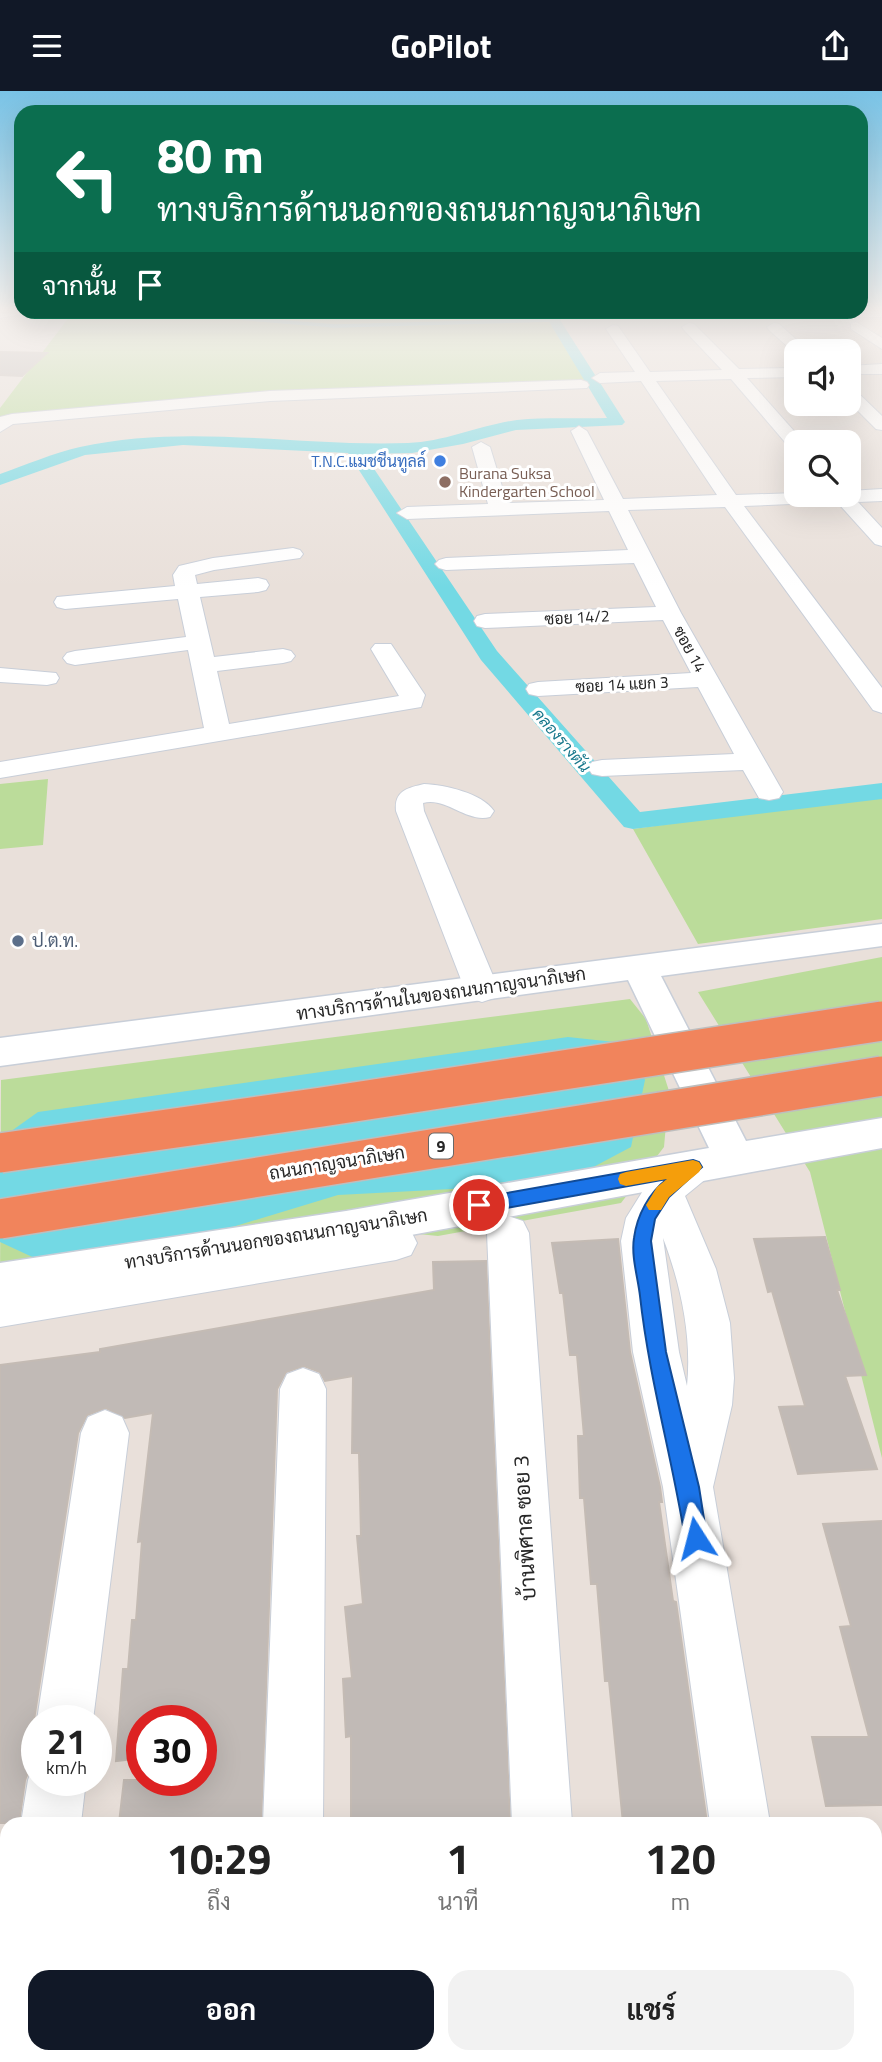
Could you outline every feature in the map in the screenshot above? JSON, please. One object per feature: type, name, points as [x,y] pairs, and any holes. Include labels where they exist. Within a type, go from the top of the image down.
[{"type":"highway","points":[[0,1153],[322,1107],[882,1021]]},
{"type":"highway","name":"ถนนกาญจนาภิเษก","points":[[0,1219],[882,1076]]},
{"type":"main road","name":"ทางบริการด้านในของถนนกาญจนาภิเษก","points":[[0,1052],[882,935]]},
{"type":"main road","points":[[639,968],[736,1159]]},
{"type":"main road","name":"ทางบริการด้านนอกของถนนกาญจนาภิเษก","points":[[0,1282],[678,1179],[736,1159],[882,1133]]},
{"type":"street","points":[[0,427],[5,421],[12,419],[180,404]]},
{"type":"street","points":[[663,404],[730,500],[882,705]]},
{"type":"street","points":[[761,404],[784,430]]},
{"type":"street","points":[[861,405],[882,425]]},
{"type":"street","name":"ซอย 14","points":[[579,431],[640,556],[769,792]]},
{"type":"street","points":[[481,447],[499,509]]},
{"type":"street","points":[[861,496],[882,495]]},
{"type":"street","points":[[407,513],[784,498]]},
{"type":"street","points":[[851,507],[882,540]]},
{"type":"street","points":[[218,733],[184,575],[196,567],[293,554]]},
{"type":"street","points":[[446,564],[640,556]]},
{"type":"street","points":[[65,602],[258,585]]},
{"type":"street","name":"ซอย 14/2","points":[[485,621],[670,613]]},
{"type":"street","points":[[75,658],[198,642]]},
{"type":"street","points":[[0,770],[412,702],[412,695],[383,649]]},
{"type":"street","points":[[203,666],[283,656]]},
{"type":"street","points":[[0,675],[47,678]]},
{"type":"street","name":"ซอย 14 แยก 3","points":[[538,689],[706,679]]},
{"type":"street","points":[[602,768],[752,761]]},
{"type":"street","points":[[480,811],[439,794],[420,794],[409,800],[410,811],[482,990]]},
{"type":"street","points":[[678,1179],[647,1218],[642,1241],[656,1352],[688,1487],[739,1817]]},
{"type":"street","name":"บ้านพิศาล ซอย 3","points":[[508,1233],[542,1817]]},
{"type":"street","points":[[0,1308],[396,1243]]},
{"type":"street","points":[[293,1817],[303,1389]]},
{"type":"street","points":[[67,1705],[105,1433]]},
{"type":"street","points":[[52,1817],[55,1796]]},
{"type":"green space","points":[[3,404],[177,404],[65,410],[0,417]]},
{"type":"green space","points":[[48,779],[43,845],[0,849],[0,784]]},
{"type":"green space","points":[[882,795],[882,919],[698,944],[633,829]]},
{"type":"green space","points":[[882,957],[882,1458],[810,1172],[698,992]]},
{"type":"green space","points":[[630,999],[646,1019],[669,1091],[664,1147],[621,1203],[438,1236],[389,1231],[0,1294],[1,1080]]},
{"type":"water","points":[[568,1037],[633,1044],[645,1080],[631,1147],[584,1172],[452,1189],[338,1195],[206,1235],[41,1261],[0,1242],[0,1161],[10,1132],[38,1112]]},
{"type":"building","points":[[825,1237],[840,1290],[837,1290],[866,1375],[845,1376],[877,1469],[798,1474],[779,1407],[805,1406],[754,1239]]},
{"type":"building","points":[[618,1239],[630,1352],[660,1487],[662,1502],[659,1502],[706,1817],[622,1817],[609,1681],[605,1681],[597,1584],[591,1584],[584,1498],[580,1498],[578,1436],[584,1436],[577,1355],[570,1355],[563,1293],[560,1293],[552,1243]]},
{"type":"building","points":[[486,1261],[510,1817],[351,1817],[351,1736],[346,1737],[343,1679],[352,1678],[345,1607],[363,1604],[357,1536],[361,1536],[359,1453],[352,1453],[353,1376],[325,1381],[320,1372],[304,1366],[286,1372],[277,1389],[261,1817],[120,1817],[124,1780],[126,1796],[217,1796],[217,1705],[126,1705],[126,1760],[116,1761],[123,1669],[128,1669],[132,1620],[136,1620],[142,1541],[138,1542],[153,1413],[125,1418],[106,1408],[87,1415],[78,1433],[36,1705],[21,1705],[23,1796],[20,1817],[0,1817],[0,1365],[100,1352],[100,1349],[434,1290],[433,1262]]},
{"type":"building","points":[[882,1521],[882,1805],[826,1806],[812,1737],[869,1737],[840,1627],[851,1626],[823,1524]]},
{"type":"waterway","points":[[353,449],[412,448],[463,439],[516,425],[617,422],[606,404]]},
{"type":"waterway","points":[[0,480],[82,451],[183,440],[353,449]]},
{"type":"waterway","name":"คลองรางตัน","points":[[353,449],[489,655],[633,821],[882,791]]},
{"type":"slow traffic","points":[[626,1179],[693,1167],[663,1192],[655,1205]]},
{"type":"place","name":"T.N.C.แมชชีนทูลล์","points":[[440,461]]},
{"type":"place","name":"Burana Suksa Kindergarten School","points":[[445,482]]},
{"type":"place","name":"ป.ต.ท.","points":[[18,941]]},
{"type":"route","points":[[479,1205],[693,1167],[663,1192],[647,1218],[642,1241],[656,1352],[688,1487],[696,1538]]}]
